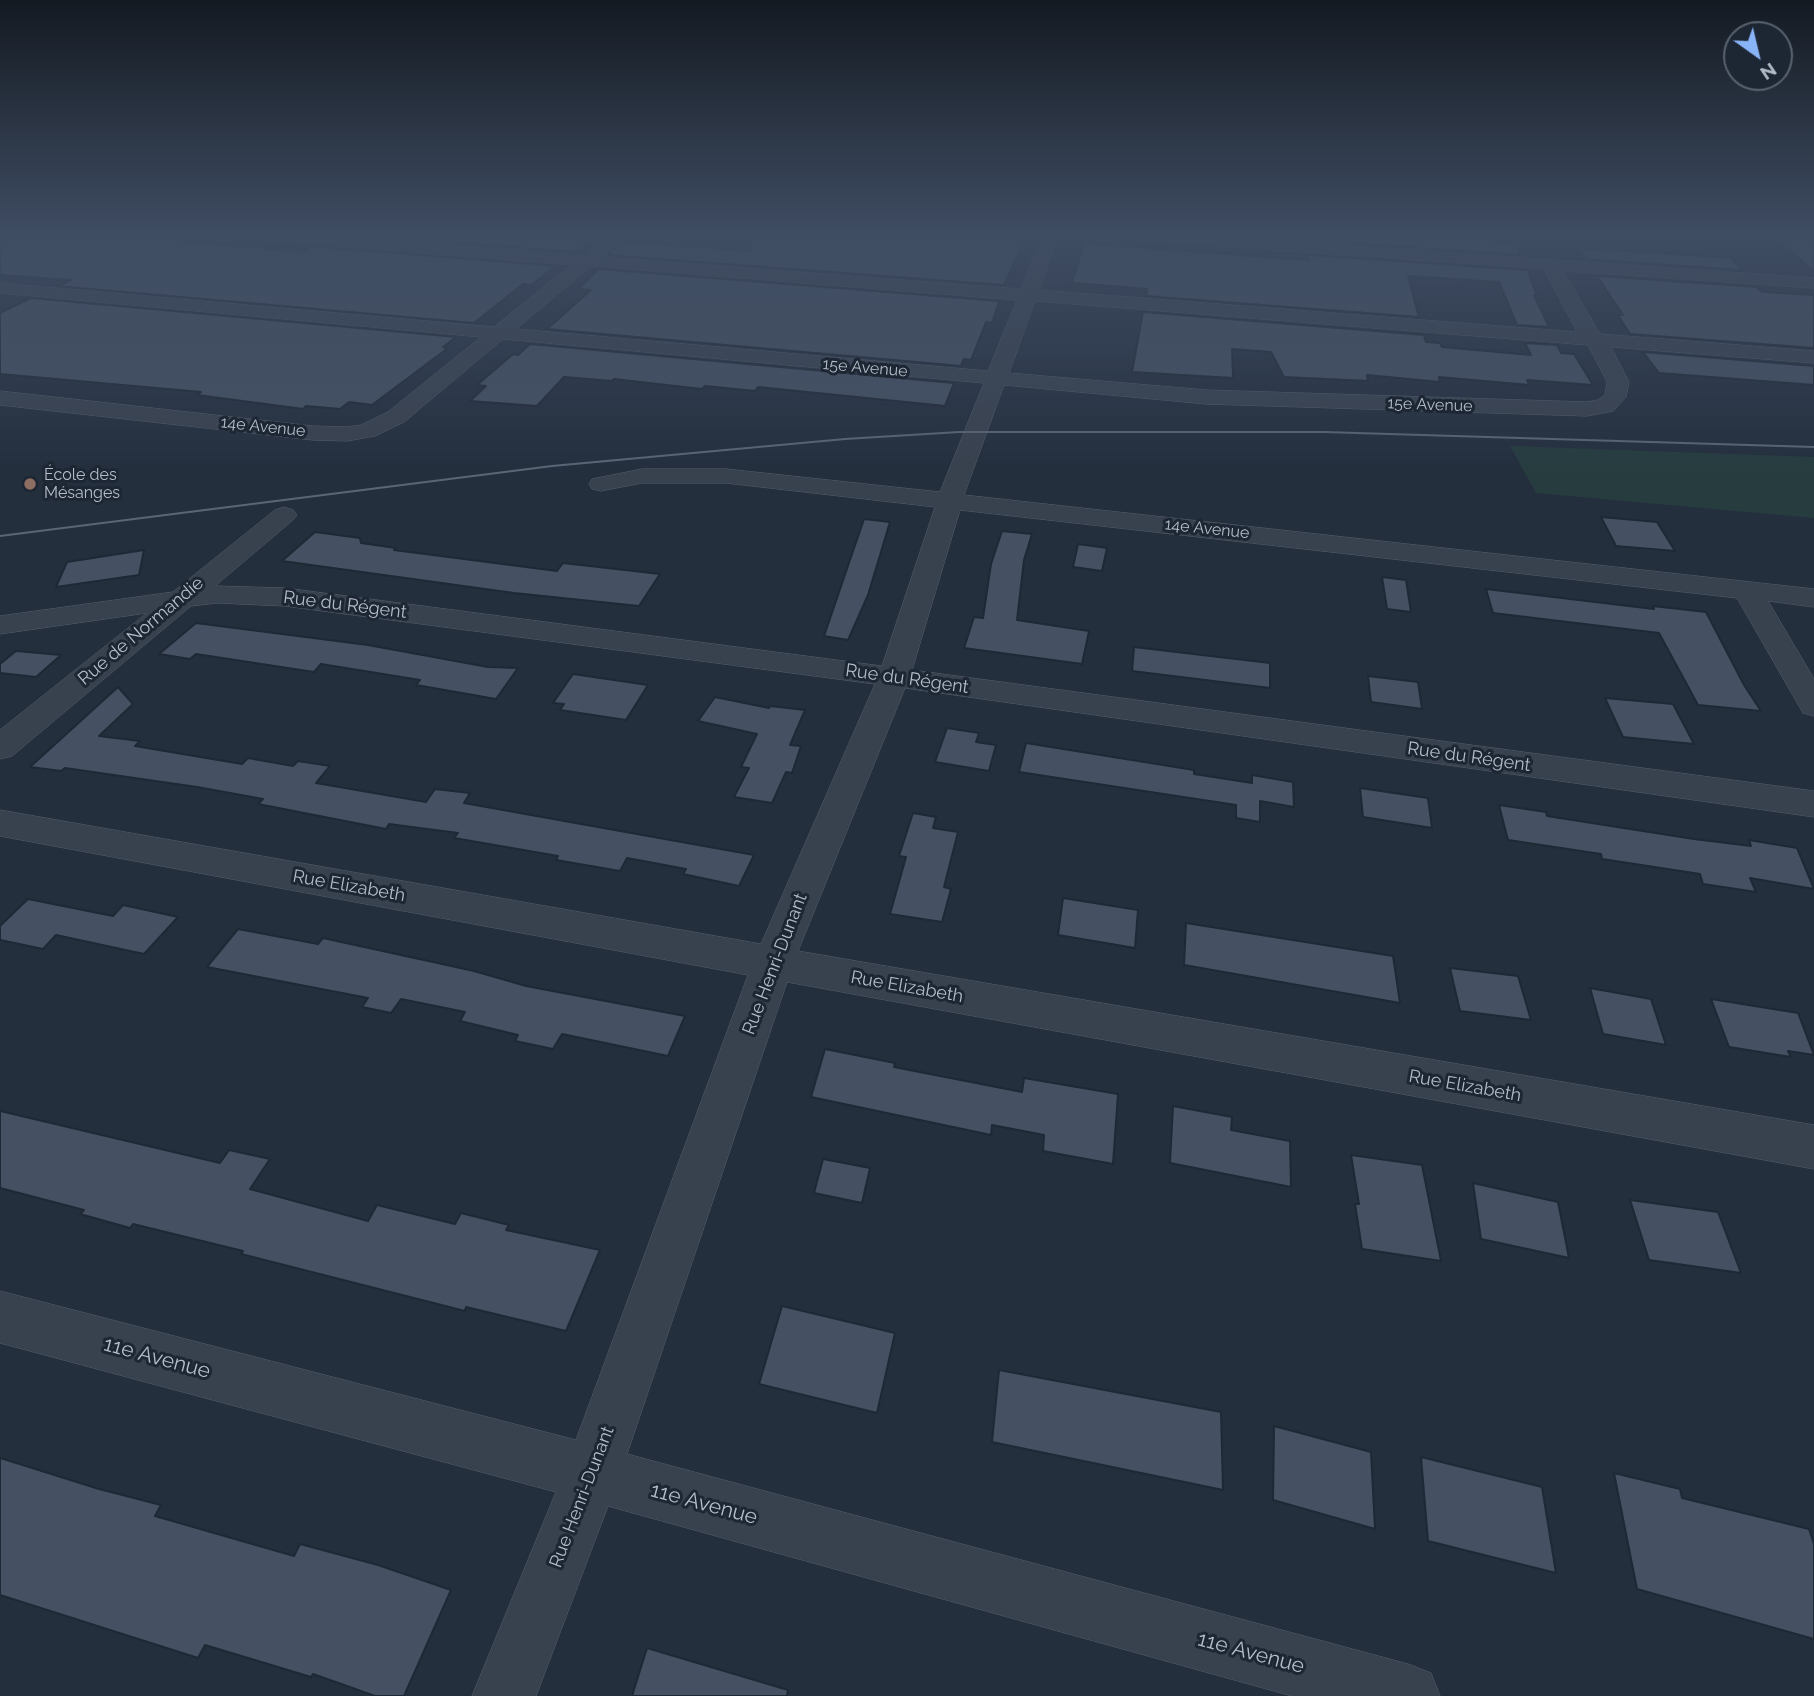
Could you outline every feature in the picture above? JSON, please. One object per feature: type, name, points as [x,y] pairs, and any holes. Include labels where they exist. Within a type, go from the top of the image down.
[{"type":"street","name":"15e Avenue","points":[[264,313],[996,380],[1259,400],[1587,409],[1605,406],[1615,397],[1618,382],[1595,340]]},
{"type":"street","points":[[494,335],[521,313]]},
{"type":"street","name":"Rue Henri-Dunant","points":[[504,1696],[592,1473],[772,963],[894,677],[950,500],[1022,313]]},
{"type":"street","points":[[1250,313],[1814,357]]},
{"type":"street","points":[[1577,313],[1587,332],[1595,340]]},
{"type":"street","name":"14e Avenue","points":[[0,398],[313,433],[347,434],[375,428],[396,417],[494,335]]},
{"type":"street","name":"14e Avenue","points":[[601,484],[642,476],[726,476],[1814,598]]},
{"type":"street","name":"Rue de Normandie","points":[[0,748],[284,515]]},
{"type":"street","points":[[1747,590],[1814,706]]},
{"type":"street","name":"Rue du Régent","points":[[0,625],[226,594],[285,597],[894,677],[1814,804]]},
{"type":"street","name":"Rue Elizabeth","points":[[0,823],[1814,1147]]},
{"type":"street","name":"11e Avenue","points":[[0,1317],[592,1473],[1408,1696]]},
{"type":"green space","points":[[1510,446],[1814,457],[1814,518],[1536,493]]},
{"type":"building","points":[[0,313],[196,313],[456,337],[443,347],[448,348],[372,405],[349,402],[340,409],[306,406],[303,409],[197,395],[201,392],[0,374]]},
{"type":"building","points":[[363,313],[486,313],[474,323]]},
{"type":"building","points":[[565,313],[995,313],[992,323],[986,322],[971,360],[964,359],[961,366],[547,329]]},
{"type":"building","points":[[1143,313],[1157,313],[1424,335],[1426,342],[1440,343],[1442,347],[1531,355],[1525,343],[1557,345],[1561,353],[1574,354],[1593,385],[1527,380],[1529,385],[1439,377],[1440,382],[1367,375],[1368,381],[1284,377],[1271,352],[1232,349],[1233,378],[1132,372]]},
{"type":"building","points":[[1369,313],[1418,313],[1419,317]]},
{"type":"building","points":[[1512,313],[1543,313],[1549,327],[1517,325]]},
{"type":"building","points":[[1622,313],[1814,313],[1814,348],[1630,334],[1618,315],[1623,315]]},
{"type":"building","points":[[530,344],[954,383],[945,406],[758,387],[755,391],[705,386],[702,389],[614,379],[564,377],[537,406],[470,401],[486,386],[477,385],[513,354],[518,355]]},
{"type":"building","points":[[1643,352],[1814,366],[1814,385],[1659,373]]},
{"type":"building","points":[[1601,517],[1657,522],[1675,551],[1616,546]]},
{"type":"building","points":[[864,519],[890,522],[868,595],[848,640],[824,636]]},
{"type":"building","points":[[1002,531],[1032,534],[1024,560],[1017,620],[1089,631],[1082,664],[964,648],[974,617],[983,618],[991,564]]},
{"type":"building","points":[[315,532],[360,538],[361,543],[396,548],[394,550],[557,571],[563,563],[660,574],[639,606],[514,593],[282,561]]},
{"type":"building","points":[[1078,544],[1107,548],[1102,571],[1073,567]]},
{"type":"building","points":[[144,550],[139,575],[56,587],[67,562]]},
{"type":"building","points":[[1382,577],[1406,580],[1411,612],[1387,609]]},
{"type":"building","points":[[1486,589],[1654,609],[1653,606],[1706,612],[1744,685],[1761,711],[1698,705],[1659,633],[1493,613]]},
{"type":"building","points":[[196,623],[368,645],[488,667],[518,668],[496,699],[416,685],[420,680],[321,664],[314,672],[196,654],[190,659],[159,654]]},
{"type":"building","points":[[1134,647],[1270,663],[1270,688],[1132,671]]},
{"type":"building","points":[[16,651],[61,655],[36,677],[0,673],[0,664]]},
{"type":"building","points":[[573,674],[648,685],[626,720],[560,710],[564,704],[553,703]]},
{"type":"building","points":[[1368,676],[1418,682],[1422,709],[1371,702]]},
{"type":"building","points":[[118,687],[133,704],[99,736],[140,741],[135,746],[242,764],[248,758],[293,766],[298,761],[330,766],[316,783],[426,802],[435,789],[470,793],[464,803],[754,855],[739,886],[683,874],[686,869],[627,858],[620,871],[556,860],[558,856],[454,838],[458,833],[389,824],[386,829],[258,804],[263,799],[197,787],[65,768],[61,771],[30,767]]},
{"type":"building","points":[[715,697],[769,708],[805,710],[790,745],[801,746],[792,773],[786,772],[772,803],[734,797],[749,768],[741,767],[757,734],[698,721]]},
{"type":"building","points":[[1605,698],[1673,704],[1694,744],[1623,737]]},
{"type":"building","points":[[947,728],[979,733],[976,742],[996,745],[989,771],[935,762]]},
{"type":"building","points":[[1026,743],[1194,770],[1194,774],[1252,783],[1252,775],[1293,782],[1294,807],[1260,801],[1260,822],[1236,818],[1236,805],[1019,772]]},
{"type":"building","points":[[1360,788],[1428,798],[1432,828],[1363,817]]},
{"type":"building","points":[[1499,805],[1546,812],[1547,816],[1694,839],[1751,846],[1749,840],[1797,848],[1814,889],[1750,878],[1756,892],[1703,884],[1700,874],[1602,859],[1601,854],[1508,840]]},
{"type":"building","points":[[913,813],[936,817],[933,828],[958,832],[944,887],[951,889],[942,922],[890,914],[906,857],[899,856]]},
{"type":"building","points":[[1063,898],[1138,910],[1135,948],[1058,935]]},
{"type":"building","points":[[28,899],[113,916],[123,905],[178,917],[144,954],[56,935],[43,949],[0,940],[0,926]]},
{"type":"building","points":[[1186,923],[1393,956],[1400,1003],[1184,965]]},
{"type":"building","points":[[238,929],[318,944],[323,938],[474,971],[526,986],[685,1016],[668,1056],[562,1034],[553,1049],[515,1041],[518,1035],[460,1021],[465,1012],[401,999],[391,1013],[362,1007],[368,998],[207,967]]},
{"type":"building","points":[[1450,968],[1518,976],[1531,1020],[1460,1011]]},
{"type":"building","points":[[1590,988],[1651,999],[1666,1045],[1603,1034]]},
{"type":"building","points":[[1711,999],[1798,1013],[1814,1055],[1788,1051],[1791,1057],[1729,1047]]},
{"type":"building","points":[[825,1049],[895,1063],[894,1067],[1022,1092],[1024,1078],[1118,1094],[1113,1164],[1043,1151],[1044,1135],[992,1125],[991,1135],[811,1097]]},
{"type":"building","points":[[1173,1106],[1232,1117],[1231,1130],[1290,1141],[1291,1187],[1170,1163]]},
{"type":"building","points":[[0,1111],[220,1163],[229,1150],[270,1159],[250,1189],[368,1221],[377,1205],[455,1224],[461,1213],[509,1225],[506,1230],[600,1250],[566,1331],[466,1307],[465,1311],[241,1254],[243,1251],[133,1224],[130,1228],[80,1214],[84,1210],[0,1188]]},
{"type":"building","points":[[1351,1155],[1422,1165],[1441,1261],[1362,1249],[1355,1204],[1359,1204]]},
{"type":"building","points":[[823,1159],[870,1168],[862,1203],[814,1193]]},
{"type":"building","points":[[1473,1183],[1558,1202],[1569,1258],[1481,1239]]},
{"type":"building","points":[[1630,1200],[1718,1212],[1741,1273],[1649,1260]]},
{"type":"building","points":[[782,1306],[895,1333],[877,1413],[759,1384]]},
{"type":"building","points":[[999,1370],[1221,1412],[1223,1490],[992,1442]]},
{"type":"building","points":[[1274,1426],[1371,1452],[1375,1529],[1273,1500]]},
{"type":"building","points":[[1421,1457],[1542,1487],[1556,1573],[1428,1541]]},
{"type":"building","points":[[0,1458],[161,1505],[155,1516],[294,1556],[300,1544],[378,1565],[451,1590],[404,1696],[375,1696],[313,1674],[311,1677],[205,1645],[198,1658],[0,1595]]},
{"type":"building","points":[[1614,1473],[1680,1489],[1682,1498],[1809,1529],[1814,1544],[1814,1639],[1637,1589]]},
{"type":"building","points":[[647,1648],[788,1690],[787,1696],[632,1696]]},
{"type":"tram line","points":[[0,536],[552,466],[845,439],[959,432],[1324,432],[1814,447]]},
{"type":"place","name":"École des Mésanges","points":[[30,484]]}]
